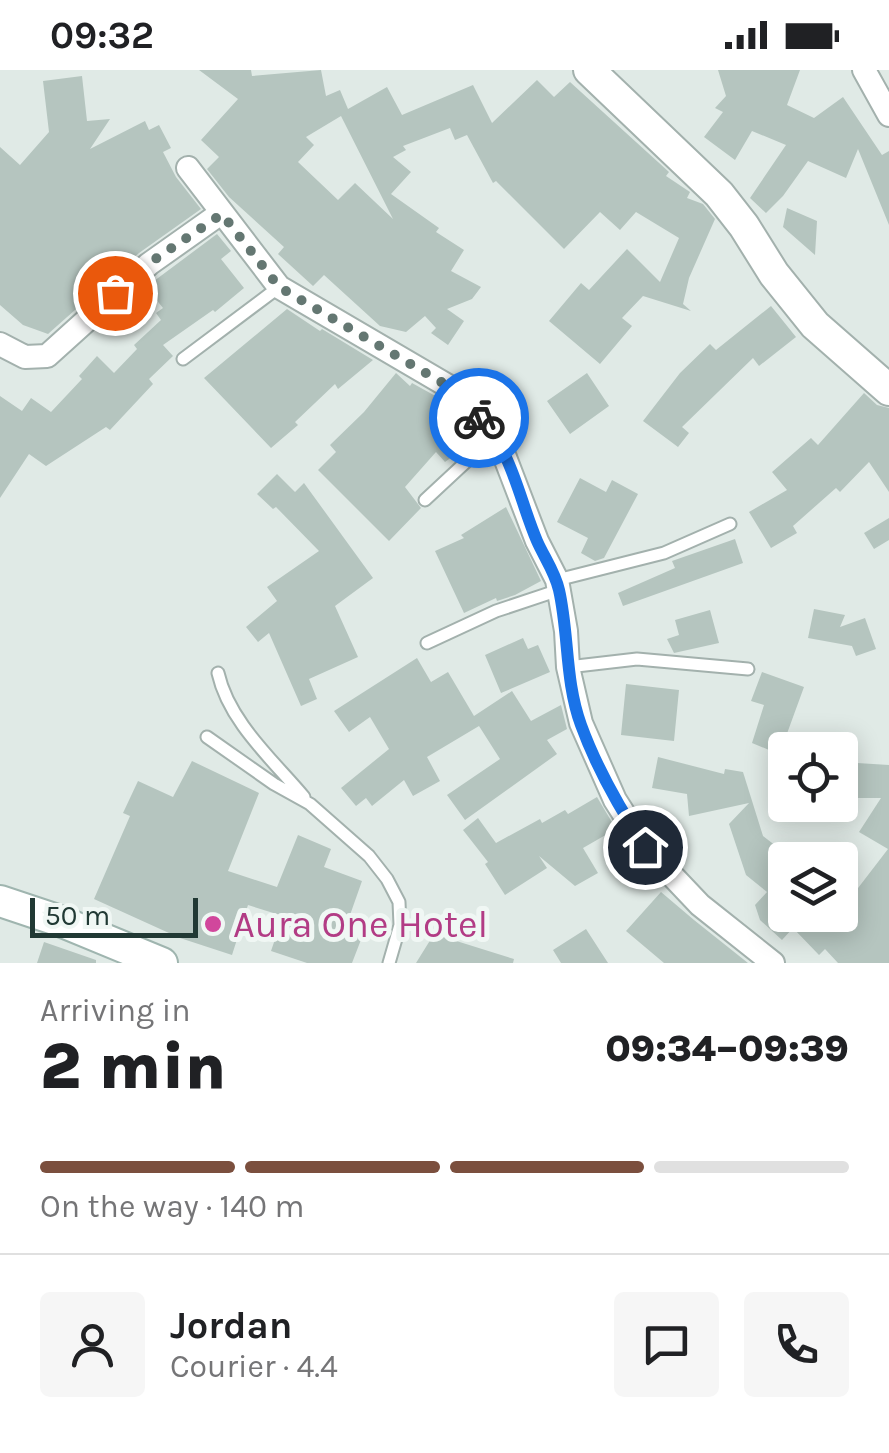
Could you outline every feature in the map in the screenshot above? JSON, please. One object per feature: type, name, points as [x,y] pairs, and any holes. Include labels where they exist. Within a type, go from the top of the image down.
[{"type":"street","points":[[589,70],[719,194],[815,325],[889,390]]},
{"type":"street","points":[[864,70],[889,116]]},
{"type":"street","points":[[188,168],[279,287],[448,386],[496,434],[558,585],[580,724],[615,800],[645,847],[700,905],[773,963]]},
{"type":"street","points":[[0,344],[25,357],[47,356],[148,264],[222,214]]},
{"type":"street","points":[[0,901],[162,963]]},
{"type":"lane","points":[[182,359],[279,287]]},
{"type":"lane","points":[[425,500],[496,434]]},
{"type":"lane","points":[[427,642],[558,585],[664,553],[730,524]]},
{"type":"lane","points":[[568,667],[637,659],[748,668]]},
{"type":"lane","points":[[218,674],[223,693],[240,720],[310,804]]},
{"type":"lane","points":[[207,737],[310,804],[369,856],[399,902],[400,925],[389,963]]},
{"type":"building","points":[[199,70],[251,70],[252,76],[321,70],[326,96],[340,90],[348,109],[387,87],[402,115],[473,85],[492,123],[537,80],[554,97],[570,82],[669,172],[666,176],[690,192],[687,198],[703,204],[715,219],[689,278],[683,304],[691,311],[643,296],[622,318],[632,326],[600,364],[549,321],[581,283],[589,290],[627,249],[660,282],[679,238],[636,212],[620,230],[600,212],[564,249],[496,181],[493,183],[467,135],[455,140],[450,128],[403,146],[406,150],[393,157],[411,172],[391,194],[464,250],[451,271],[481,287],[472,299],[447,309],[464,321],[448,345],[431,333],[436,328],[425,316],[406,332],[380,326],[324,275],[313,286],[278,254],[284,247],[229,197],[207,169],[219,157],[201,140],[238,99]],"holes":[[[341,116],[393,219],[355,183],[338,200],[298,162],[314,145],[306,137]]]},
{"type":"building","points":[[718,70],[800,70],[787,105],[814,118],[843,97],[882,155],[889,151],[889,225],[858,149],[846,178],[808,161],[766,213],[750,198],[786,145],[752,131],[735,160],[704,137],[723,112],[715,108],[726,96]]},
{"type":"building","points":[[82,76],[87,121],[110,119],[90,149],[145,121],[149,130],[159,125],[171,148],[163,152],[176,177],[201,209],[139,253],[48,334],[23,325],[0,305],[0,147],[20,165],[49,132],[43,81]]},
{"type":"building","points":[[787,208],[817,221],[815,255],[783,227]]},
{"type":"building","points":[[217,234],[231,251],[221,259],[244,288],[163,345],[173,356],[149,379],[153,384],[110,430],[106,427],[46,466],[29,454],[0,498],[0,396],[22,411],[31,398],[51,412],[82,379],[79,376],[97,356],[114,373],[137,349],[134,345],[161,320],[156,313],[163,308],[146,287]]},
{"type":"building","points":[[771,306],[796,337],[759,366],[753,358],[682,427],[689,433],[678,447],[643,421],[680,373],[710,344],[716,350]]},
{"type":"building","points":[[287,309],[373,360],[338,389],[335,384],[271,448],[204,378]]},
{"type":"building","points":[[396,373],[410,386],[412,383],[439,398],[478,438],[445,462],[436,452],[405,487],[421,508],[389,541],[318,470],[336,452],[330,445]]},
{"type":"building","points":[[587,373],[609,406],[570,434],[547,401]]},
{"type":"building","points":[[864,393],[877,405],[889,408],[889,492],[869,462],[840,492],[836,488],[793,526],[797,533],[771,548],[749,512],[787,490],[772,472],[811,438],[818,445]]},
{"type":"building","points":[[277,474],[295,492],[304,483],[373,578],[335,606],[358,657],[309,679],[317,699],[301,706],[269,633],[258,642],[246,627],[277,601],[267,587],[319,551],[276,507],[273,509],[257,494]]},
{"type":"building","points":[[580,478],[606,492],[612,480],[638,494],[604,558],[595,561],[581,553],[588,538],[557,522]]},
{"type":"building","points":[[506,507],[541,581],[464,613],[435,551],[464,538],[461,535]]},
{"type":"building","points":[[889,518],[889,540],[874,549],[864,533]]},
{"type":"building","points":[[735,539],[743,563],[623,606],[618,593],[675,568],[672,561]]},
{"type":"building","points":[[814,609],[845,615],[840,627],[865,618],[876,649],[856,656],[852,646],[808,638]]},
{"type":"building","points":[[710,610],[719,643],[674,653],[667,639],[679,635],[675,620]]},
{"type":"building","points":[[523,638],[528,649],[538,645],[550,672],[501,693],[485,655]]},
{"type":"building","points":[[417,658],[431,682],[448,672],[474,716],[512,691],[531,721],[561,705],[567,729],[547,740],[557,754],[465,820],[447,795],[500,759],[479,726],[427,757],[440,781],[413,796],[404,780],[372,806],[366,798],[356,806],[341,788],[389,749],[370,717],[349,732],[334,711]]},
{"type":"building","points":[[762,672],[804,687],[788,732],[768,732],[768,750],[752,743],[764,705],[751,701]]},
{"type":"building","points":[[626,684],[679,690],[674,741],[621,735]]},
{"type":"building","points":[[658,757],[724,774],[725,769],[743,772],[763,836],[771,842],[768,927],[760,920],[755,905],[767,892],[746,875],[729,824],[749,803],[689,816],[687,794],[652,788]]},
{"type":"building","points":[[192,761],[259,793],[228,871],[277,887],[298,835],[331,849],[324,867],[362,881],[350,915],[369,919],[352,963],[307,963],[271,951],[283,916],[248,905],[232,955],[180,938],[94,899],[130,816],[123,813],[138,781],[173,797]]},
{"type":"building","points":[[858,763],[889,765],[889,963],[838,963],[825,949],[819,955],[797,932],[858,932],[858,888],[888,849],[859,832],[881,798],[858,798]]},
{"type":"building","points":[[597,797],[616,829],[583,848],[598,873],[575,886],[539,856],[547,868],[505,895],[485,864],[488,862],[463,830],[478,818],[496,843],[540,819],[542,823],[565,810],[568,814]]},
{"type":"building","points":[[661,892],[748,963],[664,963],[626,931]]},
{"type":"building","points":[[586,929],[608,963],[561,963],[553,950]]},
{"type":"building","points":[[773,932],[789,932],[782,940]]},
{"type":"building","points":[[434,934],[514,959],[513,963],[416,963]]},
{"type":"building","points":[[44,942],[96,960],[96,963],[37,963]]},
{"type":"way so far","points":[[115,293],[148,264],[222,214],[279,287],[448,386],[479,418]]},
{"type":"place","name":"Aura One Hotel","points":[[213,924]]},
{"type":"route","points":[[479,418],[496,434],[560,590],[568,667],[580,724],[615,800],[645,847]]}]
